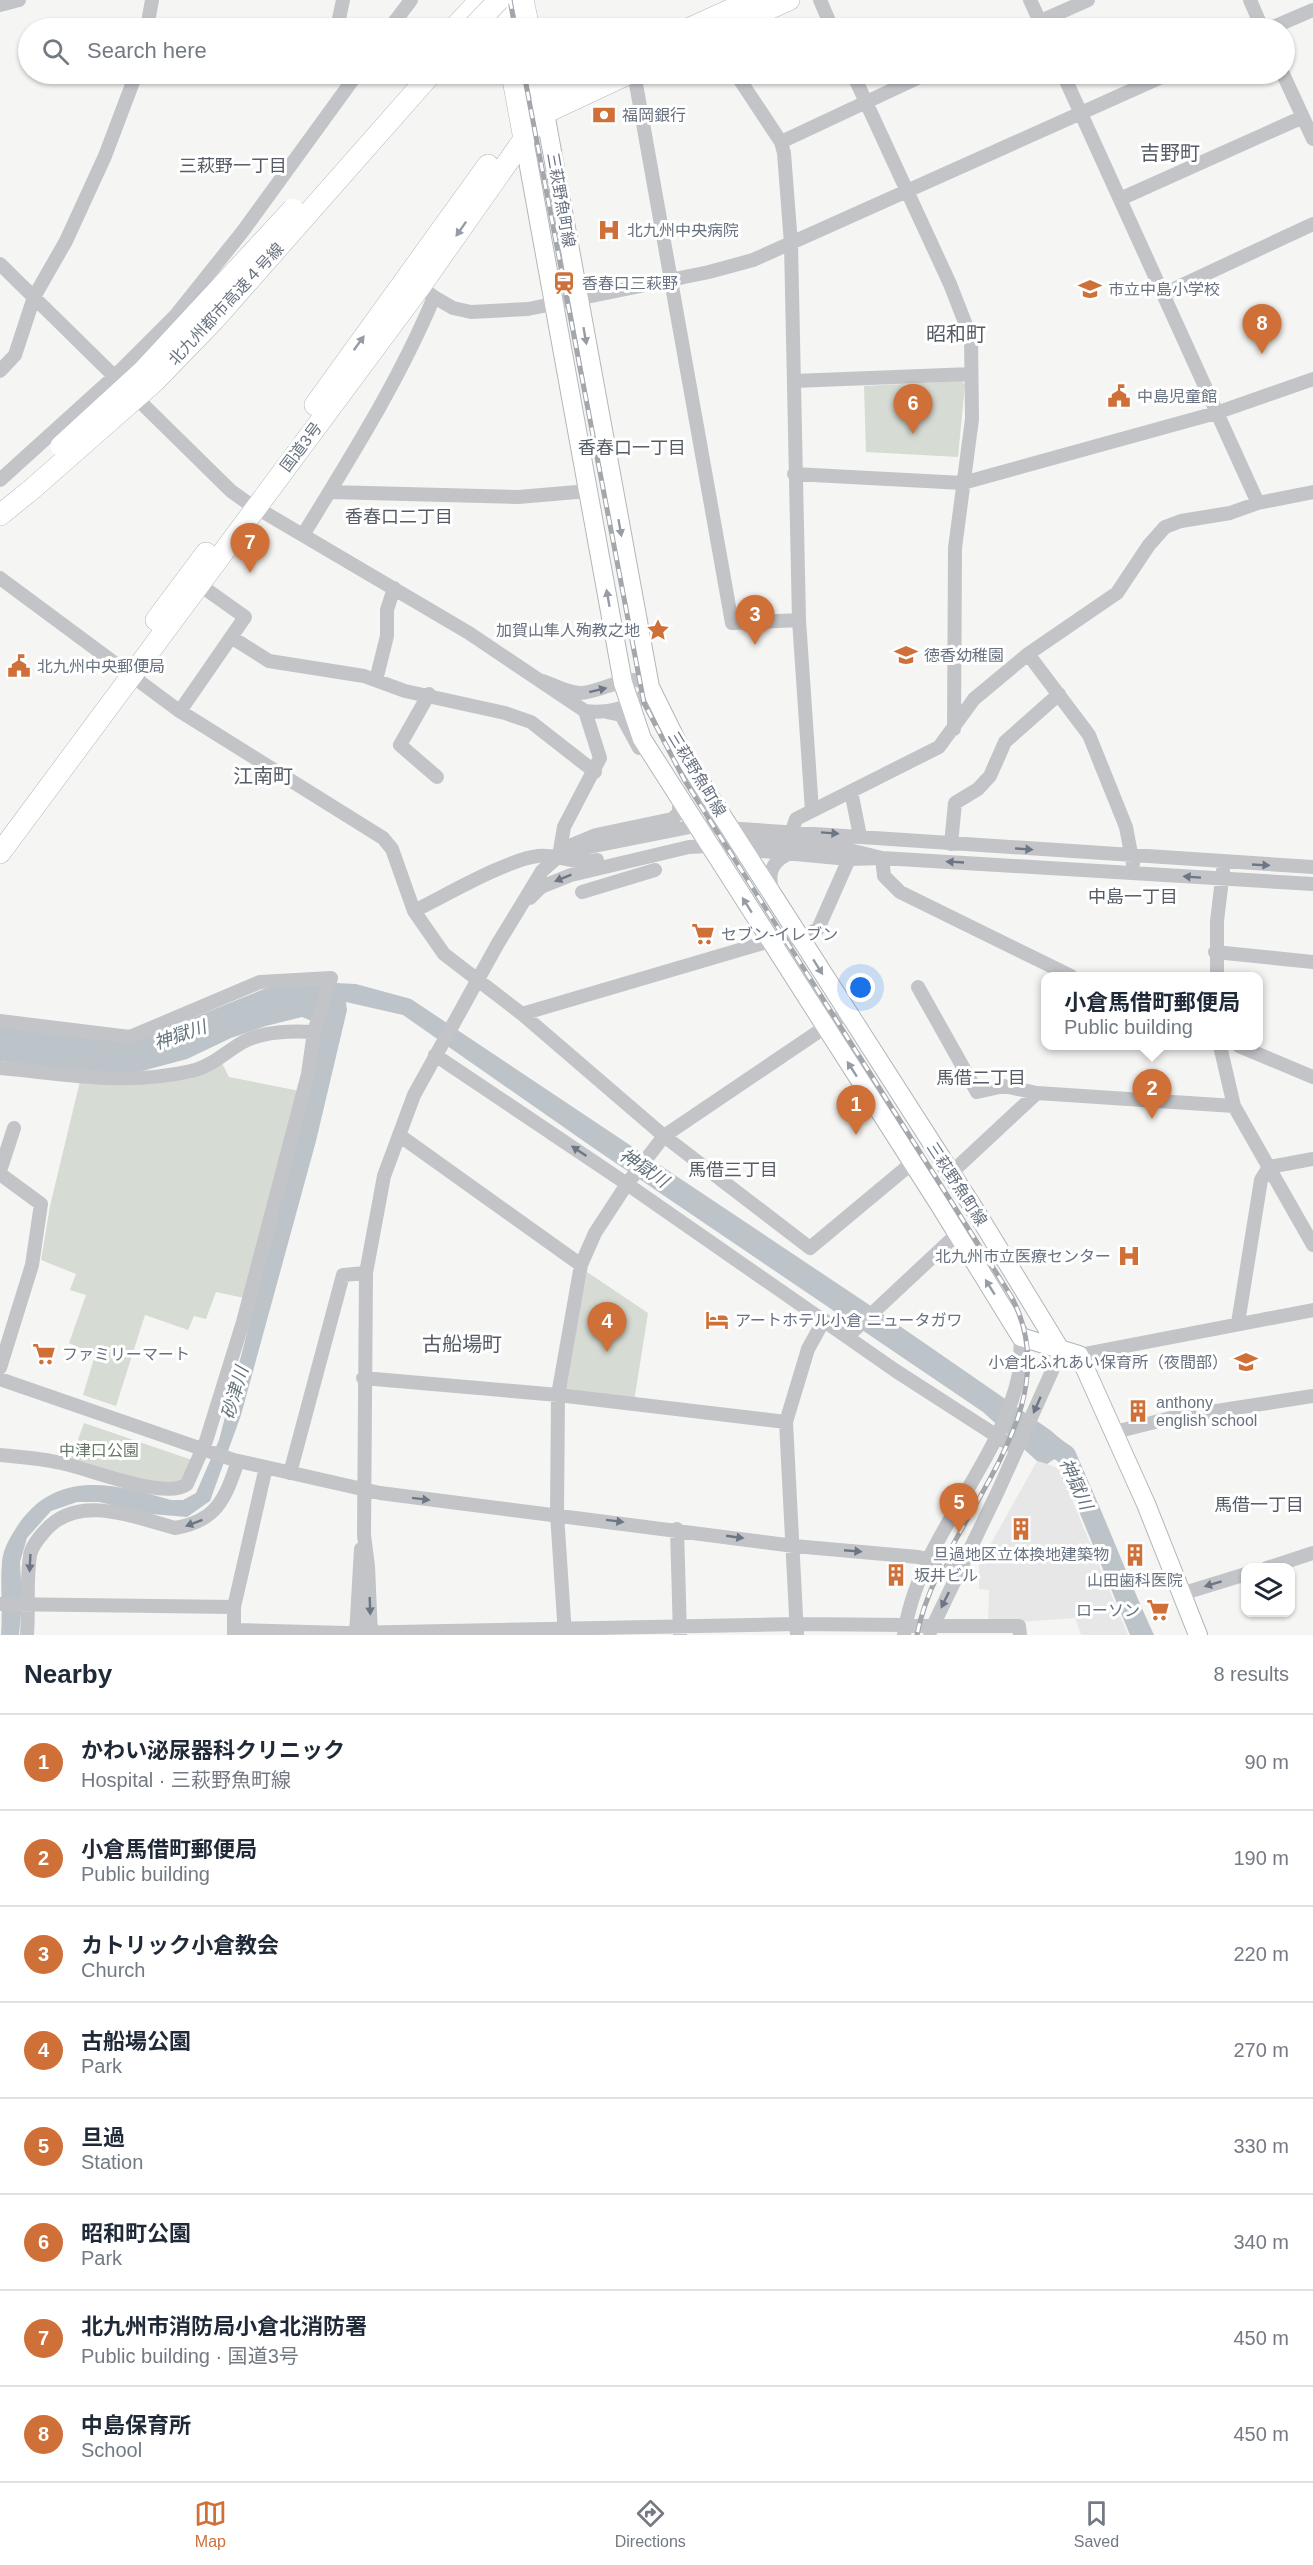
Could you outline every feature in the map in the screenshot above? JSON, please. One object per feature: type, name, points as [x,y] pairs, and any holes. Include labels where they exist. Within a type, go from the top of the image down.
[{"type":"highway","points":[[463,18],[480,0]]},
{"type":"highway","points":[[482,18],[499,0]]},
{"type":"highway","points":[[499,0],[502,18]]},
{"type":"highway","points":[[523,0],[527,18]]},
{"type":"highway","points":[[723,18],[752,0]]},
{"type":"highway","points":[[735,18],[789,0]]},
{"type":"highway","name":"北九州都市高速４号線","points":[[0,497],[84,426],[144,370],[202,310],[405,84]]},
{"type":"highway","name":"北九州都市高速４号線","points":[[0,515],[93,438],[155,381],[215,319],[422,84]]},
{"type":"highway","points":[[514,84],[522,130]]},
{"type":"highway","points":[[539,84],[544,107]]},
{"type":"highway","name":"国道3号","points":[[0,853],[126,673],[522,130],[568,84]]},
{"type":"highway","name":"国道3号","points":[[544,107],[603,84]]},
{"type":"highway","name":"国道3号","points":[[251,504],[427,292],[522,130]]},
{"type":"highway","name":"国道3号","points":[[0,830],[126,673]]},
{"type":"main road","name":"三萩野魚町線","points":[[544,107],[650,687],[685,758],[846,1013],[951,1173],[1061,1351]]},
{"type":"main road","name":"三萩野魚町線","points":[[522,130],[628,704],[654,761],[825,1026],[1021,1337]]},
{"type":"main road","points":[[1021,1337],[1079,1355],[1115,1432],[1198,1635]]},
{"type":"street","points":[[0,5],[19,0]]},
{"type":"street","points":[[149,18],[152,0]]},
{"type":"street","points":[[340,18],[343,0]]},
{"type":"street","points":[[398,18],[411,0]]},
{"type":"street","points":[[820,0],[828,18]]},
{"type":"street","points":[[1030,0],[1039,18]]},
{"type":"street","points":[[1055,18],[1088,0]]},
{"type":"street","points":[[1250,0],[1258,18]]},
{"type":"street","points":[[1294,18],[1313,10]]},
{"type":"street","points":[[0,371],[15,355],[34,297],[71,231],[105,156],[132,84]]},
{"type":"street","points":[[0,480],[115,376],[175,316],[243,231],[350,84]]},
{"type":"street","points":[[636,84],[732,623],[799,620]]},
{"type":"street","points":[[743,84],[781,142],[784,153],[791,244],[789,266],[799,620],[812,811]]},
{"type":"street","points":[[857,84],[950,284],[971,338],[972,419],[955,548],[954,729]]},
{"type":"street","points":[[781,142],[903,84]]},
{"type":"street","points":[[1067,84],[1258,503]]},
{"type":"street","points":[[303,535],[369,427],[427,292],[453,308],[471,312],[528,309],[753,260],[1145,84]]},
{"type":"street","points":[[1288,84],[1313,139]]},
{"type":"street","points":[[1120,199],[1303,117]]},
{"type":"street","points":[[1163,294],[1313,224]]},
{"type":"street","points":[[0,264],[231,491],[394,588],[543,681],[585,711],[621,715],[636,746],[654,761]]},
{"type":"street","points":[[794,381],[971,374]]},
{"type":"street","points":[[794,474],[963,483],[1216,413],[1313,379]]},
{"type":"street","points":[[329,492],[518,497],[589,491]]},
{"type":"street","points":[[792,831],[796,819],[939,747],[974,699],[1028,654],[1117,593],[1149,545],[1165,527],[1181,521],[1230,513],[1258,503],[1313,492]]},
{"type":"street","points":[[0,578],[180,711],[383,838],[392,849],[414,911],[444,954],[477,982],[522,1014],[664,1136],[810,1248],[912,1163]]},
{"type":"street","points":[[180,711],[245,617],[194,581]]},
{"type":"street","points":[[376,680],[387,636],[387,610],[394,588]]},
{"type":"street","points":[[231,637],[269,661],[376,680],[405,691],[429,694],[531,722],[595,772]]},
{"type":"street","points":[[1028,654],[1089,735],[1126,827],[1133,856],[1132,872]]},
{"type":"street","points":[[543,681],[579,693],[641,679],[650,687],[645,696],[606,712]]},
{"type":"street","points":[[429,694],[400,746],[437,777]]},
{"type":"street","points":[[951,844],[955,803],[978,789],[990,776],[1005,742],[1059,694]]},
{"type":"street","points":[[559,856],[564,827],[595,772],[600,753],[585,711]]},
{"type":"street","points":[[851,791],[860,836]]},
{"type":"street","points":[[371,1634],[368,1566],[364,1535],[363,1378],[366,1273],[384,1176],[399,1135],[414,1095],[437,1050],[542,871],[582,839],[672,819],[679,813],[679,800]]},
{"type":"street","points":[[524,903],[541,887],[571,875],[679,849],[702,836],[736,838],[792,831],[1224,863],[1313,867]]},
{"type":"street","points":[[414,911],[530,857],[559,856],[579,849],[618,849],[702,836],[837,848],[882,858]]},
{"type":"street","points":[[736,838],[786,855],[849,859],[882,858],[1313,884]]},
{"type":"street","points":[[559,856],[581,863],[650,848],[679,849]]},
{"type":"street","points":[[773,896],[770,873],[774,863],[786,855]]},
{"type":"street","points":[[582,892],[650,872],[640,857]]},
{"type":"street","points":[[882,858],[884,876],[900,892],[1063,972]]},
{"type":"street","points":[[522,1014],[770,940],[800,938],[818,930],[849,859]]},
{"type":"street","points":[[1216,972],[1215,952],[1224,863]]},
{"type":"street","points":[[1215,952],[1313,962]]},
{"type":"street","points":[[0,1021],[130,1037],[260,981],[331,978],[314,1032],[308,1074],[243,1322],[206,1451],[187,1484],[176,1490],[93,1474],[62,1463],[0,1455]]},
{"type":"street","points":[[918,987],[977,1092],[1004,1086],[1037,1093],[1234,1106]]},
{"type":"street","points":[[564,1631],[557,1514],[558,1395],[581,1265],[595,1233],[627,1184],[664,1136],[846,1013]]},
{"type":"street","points":[[0,1068],[122,1080],[161,1077],[195,1071],[245,1041],[291,1031],[314,1032]]},
{"type":"street","points":[[437,1050],[824,1320],[995,1437],[1017,1449]]},
{"type":"street","points":[[1221,1050],[1234,1106],[1313,1245]]},
{"type":"street","points":[[1249,1050],[1313,1077]]},
{"type":"street","points":[[951,1173],[1037,1093]]},
{"type":"street","points":[[0,1368],[33,1265],[40,1204],[0,1172],[14,1128]]},
{"type":"street","points":[[399,1135],[581,1265]]},
{"type":"street","points":[[1238,1323],[1261,1180],[1269,1167],[1313,1159]]},
{"type":"street","points":[[848,1336],[957,1234]]},
{"type":"street","points":[[290,1473],[343,1275],[366,1273]]},
{"type":"street","points":[[1079,1355],[1313,1310]]},
{"type":"street","points":[[796,1630],[794,1546],[786,1422],[808,1349],[824,1320]]},
{"type":"street","points":[[905,1630],[929,1559],[995,1437],[1019,1373],[1021,1337]]},
{"type":"street","points":[[931,1630],[1061,1351]]},
{"type":"street","points":[[363,1378],[558,1395],[786,1422]]},
{"type":"street","points":[[0,1379],[236,1461],[364,1489],[463,1504],[677,1529],[794,1546],[929,1559],[961,1567]]},
{"type":"street","points":[[1115,1432],[1172,1418],[1313,1396]]},
{"type":"street","points":[[27,1635],[30,1554],[46,1530],[61,1517],[77,1511],[100,1509],[175,1528],[187,1526],[215,1513],[236,1461]]},
{"type":"street","points":[[266,1467],[234,1607],[234,1633],[1019,1631]]},
{"type":"street","points":[[677,1529],[680,1631]]},
{"type":"street","points":[[356,1634],[359,1563],[364,1535]]},
{"type":"street","points":[[1282,1563],[1313,1553]]},
{"type":"street","points":[[1182,1594],[1241,1575]]},
{"type":"street","points":[[0,1604],[234,1607]]},
{"type":"shaded area","points":[[1037,1461],[1059,1468],[1128,1635],[1081,1635],[1075,1618],[1020,1622],[988,1621],[989,1590],[979,1589],[979,1565]]},
{"type":"green space","points":[[962,381],[965,385],[958,457],[866,452],[864,386]]},
{"type":"green space","points":[[222,1063],[229,1077],[300,1091],[244,1298],[216,1292],[206,1319],[194,1316],[188,1330],[145,1315],[116,1406],[83,1395],[95,1355],[69,1343],[86,1295],[70,1290],[76,1274],[41,1260],[50,1206],[80,1081]]},
{"type":"green space","points":[[587,1272],[648,1313],[634,1402],[565,1391]]},
{"type":"green space","name":"中津口公園","points":[[84,1423],[195,1461],[177,1486],[95,1470],[70,1461]]},
{"type":"water","name":"砂津川","points":[[296,981],[356,984],[411,999],[865,1302],[1050,1430],[1071,1448],[1047,1464],[1037,1461],[983,1412],[595,1149],[403,1015],[346,1002],[347,1010],[316,1141],[241,1415],[210,1501],[187,1517],[151,1514],[99,1502],[77,1502],[51,1511],[27,1538],[20,1562],[22,1603],[19,1635],[1,1635],[1,1571],[4,1552],[18,1525],[33,1507],[50,1495],[68,1488],[87,1485],[128,1489],[171,1500],[183,1500],[196,1493],[219,1440],[276,1222],[319,1024],[302,1017],[231,1038],[187,1059],[142,1071],[110,1075],[0,1061],[0,1023],[141,1039],[264,989]]},
{"type":"water","points":[[1075,1453],[1154,1635],[1130,1635],[1060,1465]]},
{"type":"waterway","name":"神獄川","points":[[1041,1438],[1066,1455],[1078,1483]]},
{"type":"railway","points":[[510,0],[513,18]]},
{"type":"railway","points":[[526,84],[644,703],[685,781],[1011,1296],[1026,1340],[1026,1383],[1015,1426],[996,1468],[950,1551],[930,1593],[917,1635]]},
{"type":"place","name":"福岡銀行","points":[[604,115]]},
{"type":"place","name":"北九州中央病院","points":[[609,230]]},
{"type":"place","name":"香春口三萩野","points":[[564,283]]},
{"type":"place","name":"市立中島小学校","points":[[1090,289]]},
{"type":"place","name":"中島保育所","points":[[1262,354]]},
{"type":"place","name":"中島児童館","points":[[1119,396]]},
{"type":"place","name":"昭和町公園","points":[[913,434]]},
{"type":"place","name":"北九州市消防局小倉北消防署","points":[[250,573]]},
{"type":"place","name":"加賀山隼人殉教之地","points":[[658,630]]},
{"type":"place","name":"カトリック小倉教会","points":[[755,645]]},
{"type":"place","name":"徳香幼稚園","points":[[906,655]]},
{"type":"place","name":"北九州中央郵便局","points":[[19,666]]},
{"type":"place","name":"セブン-イレブン","points":[[703,934]]},
{"type":"place","name":"小倉馬借町郵便局","points":[[1152,1119]]},
{"type":"place","name":"かわい泌尿器科クリニック","points":[[856,1135]]},
{"type":"place","name":"北九州市立医療センター","points":[[1129,1256]]},
{"type":"place","name":"アートホテル小倉 ニュータガワ","points":[[717,1320]]},
{"type":"place","name":"古船場公園","points":[[607,1352]]},
{"type":"place","name":"ファミリーマート","points":[[44,1354]]},
{"type":"place","name":"小倉北ふれあい保育所（夜間部）","points":[[1246,1362]]},
{"type":"place","name":"anthony english school","points":[[1138,1411]]},
{"type":"place","name":"旦過地区立体換地建築物","points":[[1021,1529]]},
{"type":"place","name":"旦過","points":[[959,1533]]},
{"type":"place","name":"山田歯科医院","points":[[1135,1555]]},
{"type":"place","name":"坂井ビル","points":[[896,1575]]},
{"type":"place","name":"ローソン","points":[[1158,1610]]},
{"type":"district","name":"吉野町","points":[[1170,153]]},
{"type":"district","name":"三萩野一丁目","points":[[233,166]]},
{"type":"district","name":"昭和町","points":[[956,334]]},
{"type":"district","name":"香春口一丁目","points":[[632,448]]},
{"type":"district","name":"香春口二丁目","points":[[399,517]]},
{"type":"district","name":"江南町","points":[[263,776]]},
{"type":"district","name":"中島一丁目","points":[[1133,897]]},
{"type":"district","name":"馬借二丁目","points":[[981,1078]]},
{"type":"district","name":"馬借三丁目","points":[[733,1170]]},
{"type":"district","name":"古船場町","points":[[462,1344]]},
{"type":"district","name":"馬借一丁目","points":[[1259,1505]]}]
